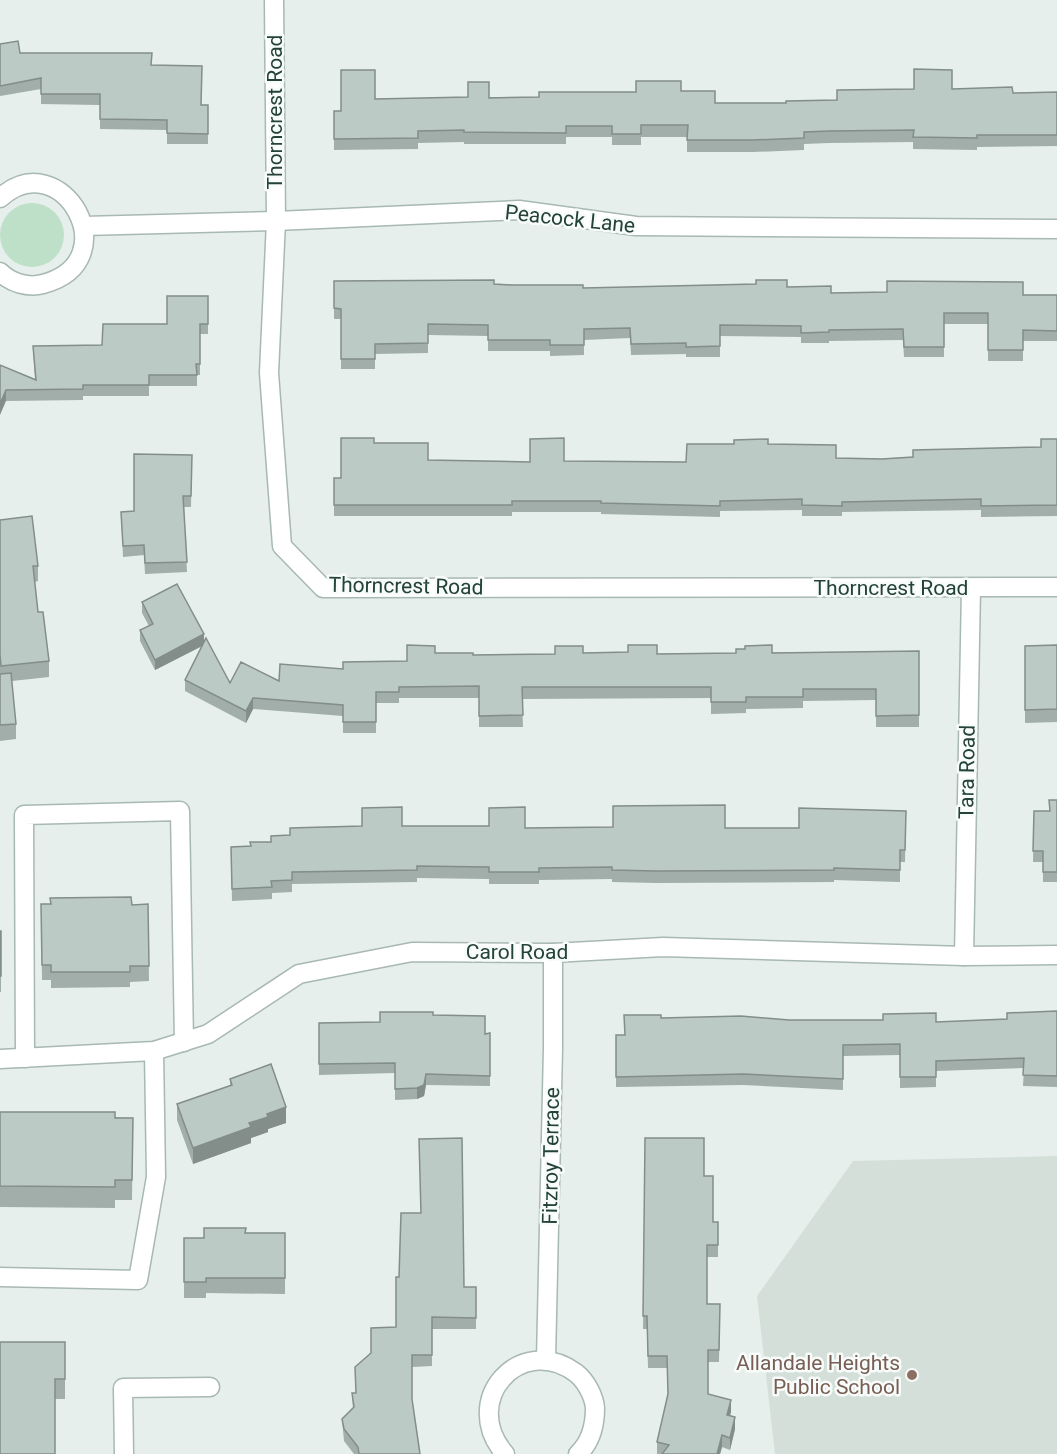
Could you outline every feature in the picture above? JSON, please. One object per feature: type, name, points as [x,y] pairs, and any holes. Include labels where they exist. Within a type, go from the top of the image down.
[{"type":"street","name":"Thorncrest Road","points":[[274,0],[276,221],[268,373],[282,546],[323,588],[1057,586]]},
{"type":"street","points":[[0,198],[6,192],[21,185],[38,184],[54,188],[68,197],[78,210],[84,226],[84,243],[79,259],[68,272],[54,282],[38,286],[21,284],[5,277],[0,272]]},
{"type":"street","name":"Peacock Lane","points":[[84,226],[276,221],[519,210],[636,226],[1057,229]]},
{"type":"street","name":"Tara Road","points":[[964,956],[971,588]]},
{"type":"street","points":[[25,1058],[24,815],[180,811],[184,1042]]},
{"type":"street","name":"Carol Road","points":[[0,1059],[154,1051],[208,1034],[299,974],[412,952],[553,953],[663,947],[964,956],[1057,955]]},
{"type":"street","name":"Fitzroy Terrace","points":[[546,1360],[553,953]]},
{"type":"street","points":[[0,1277],[138,1280],[156,1177],[154,1051]]},
{"type":"street","points":[[505,1454],[494,1442],[487,1416],[491,1395],[506,1374],[526,1362],[546,1360],[564,1365],[582,1378],[595,1401],[595,1423],[586,1446],[578,1454]]},
{"type":"street","points":[[124,1454],[123,1388],[210,1387]]},
{"type":"shaded area","name":"Allandale Heights Public School","points":[[1057,1156],[1057,1454],[775,1454],[757,1296],[853,1161]]},
{"type":"green space","points":[[26,203],[38,203],[55,212],[62,223],[64,235],[62,247],[55,258],[38,267],[26,267],[14,262],[5,253],[0,241],[0,229],[5,217],[14,208]]},
{"type":"building","points":[[18,41],[20,53],[152,53],[151,65],[202,66],[201,105],[208,105],[208,134],[167,133],[167,120],[100,119],[100,94],[41,94],[41,78],[0,86],[0,44]]},
{"type":"building","points":[[914,69],[952,70],[952,89],[1012,87],[1013,93],[1057,92],[1057,135],[977,135],[977,138],[913,137],[914,130],[829,131],[804,132],[804,138],[687,140],[688,125],[641,125],[641,134],[612,134],[612,126],[566,126],[566,133],[418,131],[418,138],[334,139],[334,111],[341,111],[341,70],[375,70],[375,99],[468,97],[468,82],[489,82],[489,98],[539,97],[539,92],[636,92],[636,81],[681,81],[681,91],[715,91],[715,103],[786,103],[786,101],[837,100],[837,90],[914,89]]},
{"type":"building","points":[[494,280],[494,284],[583,285],[583,288],[756,284],[756,280],[787,280],[787,287],[831,286],[831,293],[887,292],[887,281],[1023,282],[1023,295],[1057,295],[1057,331],[1023,330],[1023,350],[988,350],[988,313],[944,313],[944,347],[904,347],[903,329],[829,330],[829,332],[801,333],[801,326],[720,325],[720,346],[686,347],[686,343],[631,344],[630,328],[584,329],[584,345],[550,345],[550,340],[488,340],[488,325],[428,324],[428,343],[375,344],[375,359],[341,359],[341,309],[334,308],[334,281]]},
{"type":"building","points":[[167,296],[208,296],[208,324],[200,324],[200,364],[196,364],[197,375],[149,375],[149,385],[83,385],[83,389],[6,390],[0,404],[0,365],[36,380],[33,346],[102,345],[103,324],[167,324]]},
{"type":"building","points":[[341,438],[374,438],[374,443],[428,443],[428,460],[530,462],[530,439],[564,438],[564,461],[686,462],[687,444],[734,444],[734,440],[768,439],[768,444],[836,445],[836,458],[882,459],[913,457],[913,450],[1041,447],[1041,439],[1057,439],[1057,505],[981,506],[981,499],[842,502],[842,506],[802,505],[802,499],[720,501],[720,506],[601,503],[601,501],[512,501],[512,505],[334,505],[334,478],[341,478]]},
{"type":"building","points":[[134,454],[192,455],[191,496],[183,496],[187,562],[145,563],[144,545],[123,546],[121,512],[134,511]]},
{"type":"building","points":[[32,516],[38,566],[33,566],[38,612],[43,612],[49,661],[1,666],[0,520]]},
{"type":"building","points":[[177,584],[204,634],[155,660],[140,630],[153,624],[142,602]]},
{"type":"building","points":[[206,638],[230,683],[241,662],[279,681],[280,664],[343,669],[343,662],[407,661],[407,645],[435,646],[435,653],[473,653],[473,655],[555,654],[555,646],[583,646],[583,653],[628,652],[628,645],[657,645],[657,654],[736,653],[736,649],[745,649],[745,646],[772,645],[772,653],[919,651],[919,715],[876,716],[876,689],[803,689],[803,697],[746,697],[746,702],[711,702],[711,687],[522,687],[523,715],[479,716],[479,686],[399,687],[399,692],[376,692],[376,722],[343,722],[343,705],[253,698],[246,711],[185,680]]},
{"type":"building","points":[[1057,645],[1057,709],[1025,710],[1025,646]]},
{"type":"building","points":[[11,673],[16,724],[0,725],[0,674]]},
{"type":"building","points":[[1049,800],[1057,800],[1057,872],[1043,872],[1043,851],[1033,851],[1034,811],[1050,811]]},
{"type":"building","points":[[725,805],[725,828],[799,828],[799,808],[906,811],[905,850],[900,850],[900,870],[834,868],[834,870],[656,871],[612,870],[612,867],[539,868],[539,872],[489,872],[489,867],[417,866],[417,870],[292,872],[292,880],[271,881],[272,887],[232,889],[231,847],[251,846],[250,842],[271,842],[271,836],[290,835],[290,828],[362,826],[362,808],[402,807],[402,826],[489,826],[489,808],[525,807],[525,828],[613,827],[613,806]]},
{"type":"building","points":[[131,897],[132,905],[148,904],[149,966],[130,966],[130,972],[51,972],[51,965],[42,965],[41,904],[51,904],[50,898]]},
{"type":"building","points":[[1,931],[1,976],[0,976]]},
{"type":"building","points":[[1057,1011],[1057,1076],[1023,1075],[1024,1058],[936,1061],[936,1077],[900,1077],[900,1044],[843,1045],[843,1079],[743,1074],[616,1077],[616,1035],[625,1035],[624,1015],[661,1015],[661,1018],[741,1016],[789,1020],[883,1020],[883,1014],[936,1013],[936,1022],[1007,1019],[1007,1013]]},
{"type":"building","points":[[380,1012],[433,1012],[433,1015],[485,1016],[485,1034],[490,1033],[490,1076],[426,1074],[424,1085],[417,1088],[395,1089],[395,1063],[319,1064],[319,1023],[380,1022]]},
{"type":"building","points":[[271,1064],[286,1107],[267,1114],[268,1117],[249,1123],[251,1127],[193,1148],[177,1104],[232,1085],[230,1079]]},
{"type":"building","points":[[0,1112],[115,1112],[115,1118],[133,1118],[132,1180],[115,1180],[115,1187],[0,1186]]},
{"type":"building","points":[[462,1138],[464,1287],[476,1287],[476,1318],[432,1317],[432,1355],[412,1355],[412,1399],[420,1454],[359,1454],[358,1447],[344,1429],[342,1419],[354,1407],[352,1393],[356,1393],[355,1367],[371,1353],[371,1328],[396,1327],[396,1277],[399,1277],[401,1213],[421,1213],[419,1139]]},
{"type":"building","points":[[645,1138],[704,1138],[704,1176],[713,1176],[713,1222],[718,1222],[718,1245],[707,1245],[707,1304],[720,1304],[719,1350],[708,1350],[708,1394],[731,1400],[727,1415],[735,1417],[730,1438],[722,1435],[717,1454],[662,1454],[669,1445],[657,1442],[668,1394],[667,1356],[648,1356],[647,1316],[643,1316]]},
{"type":"building","points":[[204,1228],[246,1228],[245,1233],[285,1233],[285,1278],[206,1278],[206,1282],[184,1282],[184,1238],[204,1238]]},
{"type":"building","points":[[0,1342],[65,1342],[65,1379],[55,1379],[55,1454],[0,1454]]},
{"type":"place","name":"Allandale Heights Public School","points":[[912,1375]]}]
